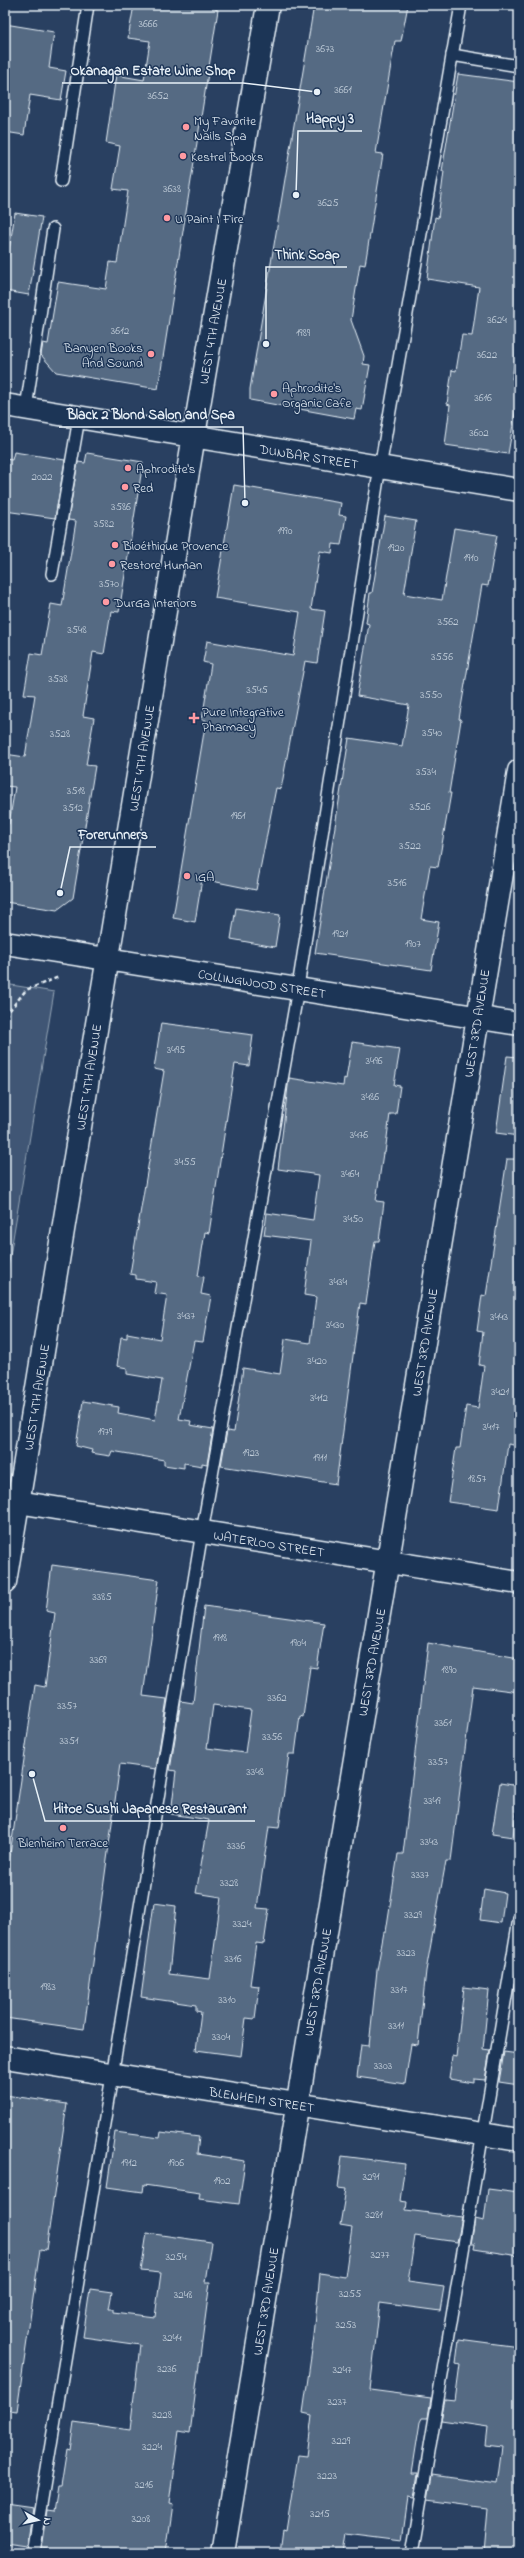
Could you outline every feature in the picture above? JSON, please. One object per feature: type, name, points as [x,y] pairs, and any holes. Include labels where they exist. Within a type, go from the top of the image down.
[{"type":"street","name":"WEST 4TH AVENUE","points":[[5,1582],[194,437],[268,5]]},
{"type":"street","name":"DUNBAR STREET","points":[[5,405],[519,490]]},
{"type":"street","name":"WEST 3RD AVENUE","points":[[224,2553],[297,2104],[519,771]]},
{"type":"street","name":"COLLINGWOOD STREET","points":[[5,943],[519,1024]]},
{"type":"street","name":"WATERLOO STREET","points":[[18,1502],[519,1583]]},
{"type":"street","name":"BLENHEIM STREET","points":[[5,2057],[519,2140]]},
{"type":"lane","points":[[61,181],[88,5]]},
{"type":"lane","points":[[33,2553],[111,2074],[202,1532],[298,989],[380,467],[461,5]]},
{"type":"lane","points":[[452,55],[519,66]]},
{"type":"lane","points":[[26,408],[53,230]]},
{"type":"lane","points":[[52,574],[79,418]]},
{"type":"lane","points":[[412,2553],[519,1919]]},
{"type":"path","points":[[5,1016],[26,990],[62,976]]},
{"type":"shaded area","points":[[5,984],[54,992],[5,1286]]},
{"type":"building","points":[[134,5],[216,5],[216,10],[218,10],[158,389],[56,372],[41,355],[43,343],[48,344],[58,282],[106,289],[110,262],[117,263],[128,191],[113,189],[120,146],[106,143],[116,75],[144,80],[150,41],[128,38]]},
{"type":"building","points":[[314,5],[408,5],[401,41],[395,41],[376,153],[383,154],[365,265],[360,264],[351,320],[364,356],[363,364],[370,365],[362,410],[356,409],[354,419],[250,400],[250,389]]},
{"type":"building","points":[[5,24],[54,32],[49,68],[66,71],[61,100],[30,95],[24,135],[5,132]]},
{"type":"building","points":[[458,74],[519,82],[519,332],[512,379],[519,380],[519,389],[508,454],[445,445],[450,405],[447,404],[452,370],[456,371],[462,335],[472,336],[479,287],[427,279],[435,217],[438,218],[444,171],[442,171]]},
{"type":"building","points":[[15,213],[42,217],[29,295],[5,291],[5,275]]},
{"type":"building","points":[[14,452],[65,460],[55,518],[5,511],[5,459],[12,460]]},
{"type":"building","points":[[87,453],[143,462],[119,612],[111,611],[104,654],[93,652],[83,716],[94,718],[86,765],[95,766],[73,898],[57,910],[5,902],[5,824],[9,824],[15,787],[5,786],[5,754],[25,757],[35,695],[24,694],[31,653],[42,655],[51,604],[62,606],[76,521],[68,520],[78,462],[85,463]]},
{"type":"building","points":[[234,485],[341,503],[339,515],[346,516],[341,545],[333,544],[332,553],[320,551],[311,609],[325,611],[317,663],[305,661],[281,789],[276,788],[256,890],[202,879],[195,922],[173,918],[206,720],[202,720],[211,664],[203,662],[207,641],[293,656],[300,612],[215,598]]},
{"type":"building","points":[[385,516],[416,521],[404,594],[442,600],[454,528],[497,535],[488,586],[482,585],[459,719],[461,720],[449,793],[451,793],[438,867],[430,866],[421,919],[439,922],[431,970],[315,953],[349,738],[402,746],[409,705],[357,696],[369,624],[366,623],[370,593],[372,593]]},
{"type":"building","points":[[236,908],[280,915],[275,947],[231,939]]},
{"type":"building","points":[[161,1023],[253,1035],[249,1066],[235,1064],[209,1233],[205,1232],[198,1276],[204,1277],[201,1294],[211,1296],[203,1342],[194,1341],[179,1419],[191,1421],[190,1425],[213,1429],[207,1464],[202,1463],[202,1466],[184,1463],[184,1468],[164,1465],[164,1460],[112,1451],[110,1456],[91,1453],[92,1450],[76,1446],[83,1401],[119,1407],[118,1413],[155,1420],[162,1380],[127,1374],[127,1368],[117,1366],[121,1337],[127,1338],[127,1333],[160,1339],[167,1295],[154,1293],[156,1282],[136,1279],[136,1275],[130,1274],[164,1071],[154,1069]]},
{"type":"building","points":[[352,1042],[400,1049],[394,1085],[400,1086],[396,1114],[390,1114],[385,1153],[383,1153],[376,1201],[384,1202],[379,1241],[375,1241],[366,1304],[360,1303],[336,1484],[221,1466],[227,1431],[234,1432],[243,1368],[280,1374],[285,1339],[310,1343],[316,1297],[304,1295],[311,1241],[264,1235],[267,1213],[313,1220],[319,1175],[278,1169],[289,1078],[343,1086],[344,1078],[346,1079]]},
{"type":"building","points":[[507,1056],[519,1057],[519,1136],[496,1133]]},
{"type":"building","points":[[507,1159],[519,1159],[519,1446],[508,1444],[499,1509],[448,1502],[456,1448],[460,1448],[466,1406],[478,1408],[484,1366],[479,1365],[483,1332],[477,1331],[482,1295],[486,1296]]},
{"type":"building","points":[[52,1565],[159,1580],[143,1696],[167,1699],[156,1769],[120,1764],[84,2029],[5,2018],[5,1888],[35,1685],[45,1687],[55,1613],[46,1611]]},
{"type":"building","points":[[204,1606],[324,1623],[317,1668],[310,1667],[303,1717],[300,1716],[295,1754],[289,1754],[279,1828],[269,1827],[257,1908],[269,1909],[264,1944],[256,1943],[250,1985],[259,1986],[255,2019],[246,2018],[241,2056],[196,2050],[201,2012],[196,2011],[196,2005],[141,1997],[154,1903],[176,1906],[169,1974],[210,1979],[221,1897],[196,1893],[209,1820],[171,1814],[176,1771],[170,1770],[181,1701],[193,1703]],"holes":[[[213,1705],[251,1710],[245,1753],[207,1748]]]},
{"type":"building","points":[[428,1643],[519,1659],[519,1692],[473,1686],[451,1861],[446,1861],[426,1971],[418,2045],[411,2044],[405,2084],[357,2077],[361,2045],[369,2046],[377,1970],[384,1932],[386,1932],[398,1854],[403,1854]]},
{"type":"building","points":[[500,1783],[519,1786],[513,1837],[492,1834]]},
{"type":"building","points":[[484,1889],[505,1893],[501,1923],[480,1920]]},
{"type":"building","points":[[464,1987],[489,1990],[483,2049],[490,2050],[485,2080],[474,2079],[474,2083],[449,2079],[452,2056],[456,2057]]},
{"type":"building","points":[[504,2052],[519,2054],[519,2085],[499,2082]]},
{"type":"building","points":[[5,2095],[67,2104],[46,2250],[40,2249],[17,2411],[5,2410]]},
{"type":"building","points":[[115,2132],[160,2138],[161,2132],[199,2137],[197,2154],[245,2161],[239,2204],[199,2199],[200,2193],[144,2185],[143,2192],[107,2187]]},
{"type":"building","points":[[342,2156],[405,2164],[400,2201],[407,2202],[406,2210],[462,2217],[457,2242],[415,2236],[408,2282],[444,2287],[440,2311],[380,2303],[370,2390],[431,2398],[428,2418],[422,2418],[420,2422],[412,2473],[418,2473],[414,2498],[408,2497],[402,2540],[346,2533],[343,2553],[280,2553],[283,2530],[286,2531],[298,2455],[307,2456],[312,2415],[303,2413],[314,2336],[320,2273],[345,2277],[352,2227],[340,2225],[346,2189],[338,2188]]},
{"type":"building","points":[[488,2189],[519,2193],[519,2256],[474,2249],[475,2244],[471,2244],[475,2219],[484,2221]]},
{"type":"building","points":[[147,2233],[211,2242],[205,2282],[210,2282],[190,2433],[179,2431],[169,2503],[173,2504],[166,2553],[47,2553],[47,2549],[41,2548],[47,2510],[54,2511],[58,2487],[61,2487],[67,2449],[70,2450],[74,2422],[130,2430],[140,2345],[83,2337],[90,2289],[112,2292],[109,2309],[113,2309],[113,2312],[155,2317],[161,2273],[141,2271]]},
{"type":"building","points":[[459,2339],[519,2347],[519,2553],[483,2553],[487,2508],[428,2500],[432,2475],[497,2484],[502,2447],[486,2445],[488,2427],[441,2420],[445,2400],[455,2401],[460,2364],[456,2363]]},
{"type":"building","points":[[5,2504],[33,2508],[27,2546],[5,2543]]},
{"type":"place","name":"Okanagan Estate Wine Shop","points":[[317,92]]},
{"type":"place","name":"My Favorite Nails Spa","points":[[186,127]]},
{"type":"place","name":"Kestrel Books","points":[[183,156]]},
{"type":"place","name":"Happy 3","points":[[296,195]]},
{"type":"place","name":"U Paint I Fire","points":[[167,218]]},
{"type":"place","name":"Think Soap","points":[[266,344]]},
{"type":"place","name":"Banyen Books And Sound","points":[[151,354]]},
{"type":"place","name":"Aphrodite's Organic Cafe","points":[[274,394]]},
{"type":"place","name":"Aphrodite's","points":[[128,468]]},
{"type":"place","name":"Red","points":[[125,487]]},
{"type":"place","name":"Black 2 Blond Salon and Spa","points":[[245,503]]},
{"type":"place","name":"Bioéthique Provence","points":[[115,545]]},
{"type":"place","name":"Restore Human","points":[[112,564]]},
{"type":"place","name":"DurGa Interiors","points":[[106,602]]},
{"type":"place","name":"Pure Integrative Pharmacy","points":[[194,718]]},
{"type":"place","name":"IGA","points":[[187,876]]},
{"type":"place","name":"Forerunners","points":[[60,893]]},
{"type":"place","name":"Hitoe Sushi Japanese Restaurant","points":[[32,1774]]},
{"type":"place","name":"Blenheim Terrace","points":[[63,1828]]}]
